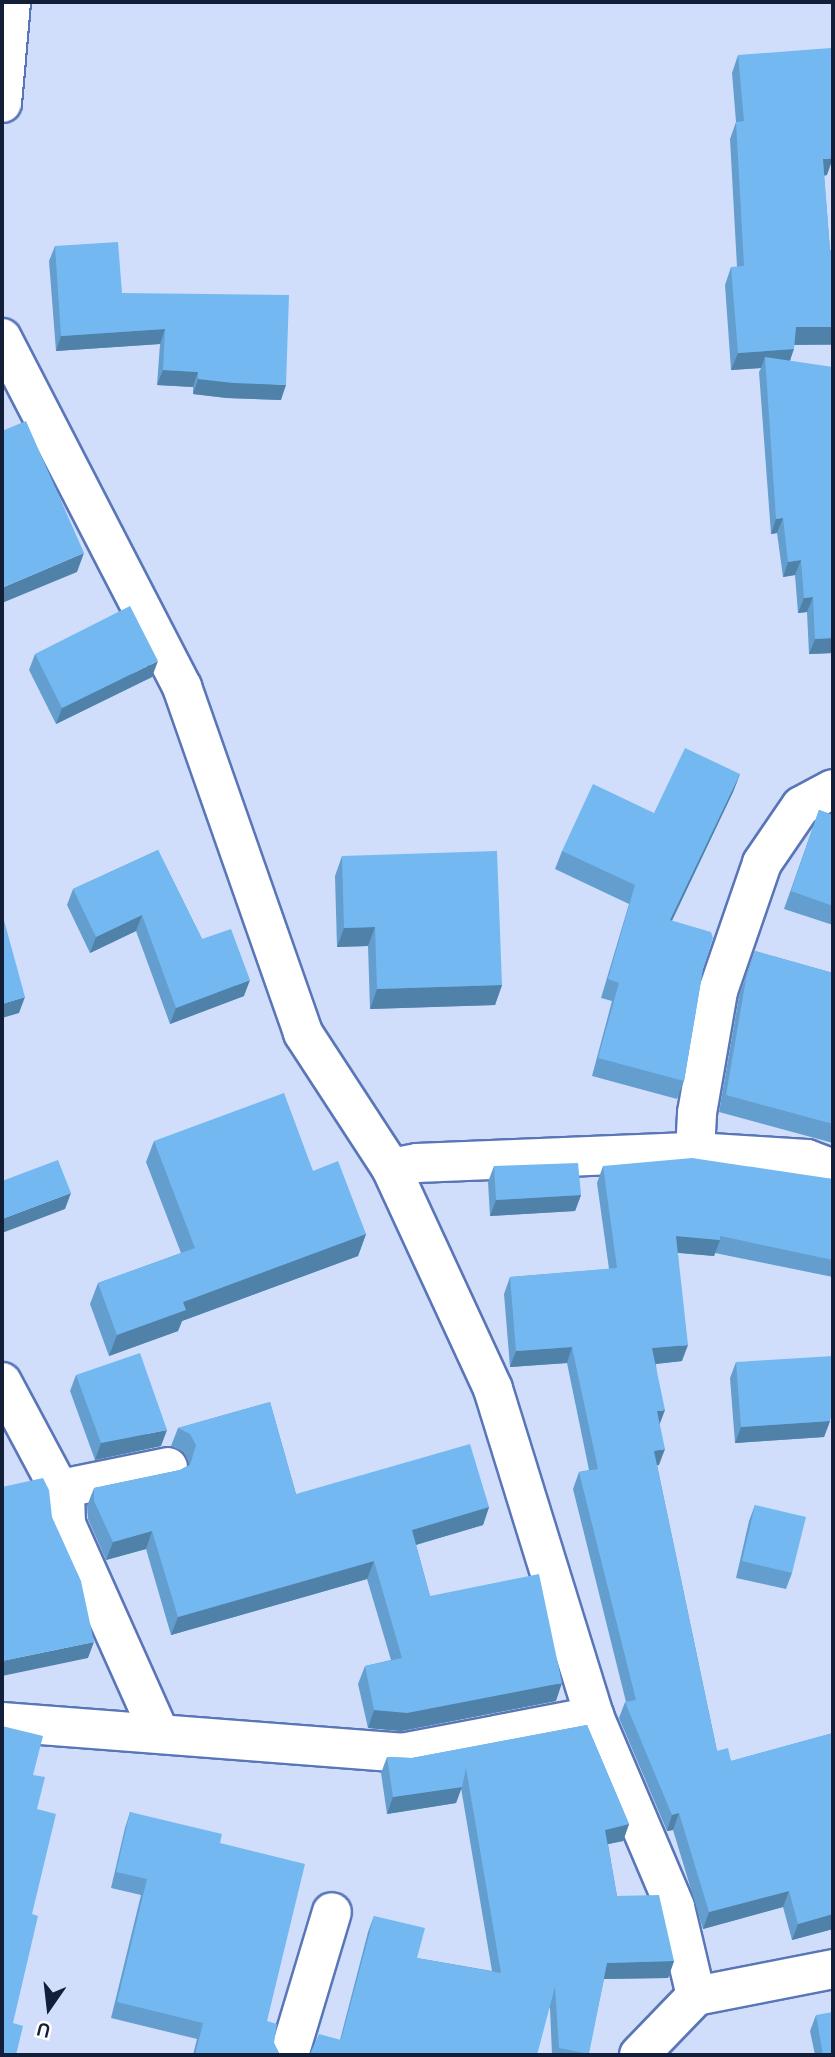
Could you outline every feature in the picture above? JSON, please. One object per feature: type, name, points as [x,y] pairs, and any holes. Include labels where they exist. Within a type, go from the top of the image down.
[{"type":"street","points":[[2,103],[11,2]]},
{"type":"street","points":[[2,338],[181,687],[303,1032],[391,1168],[493,1389],[594,1716],[676,1907],[696,1996]]},
{"type":"street","points":[[695,1152],[697,1113],[718,991],[762,863],[801,806],[833,789]]},
{"type":"street","points":[[391,1168],[417,1163],[695,1152],[807,1159],[833,1169]]},
{"type":"street","points":[[2,1382],[65,1500]]},
{"type":"street","points":[[159,1732],[66,1524],[65,1500],[70,1487],[167,1466]]},
{"type":"street","points":[[2,1722],[159,1732],[402,1753],[594,1716]]},
{"type":"street","points":[[289,2055],[332,1912]]},
{"type":"street","points":[[639,2055],[696,1996],[833,1969]]},
{"type":"building","points":[[831,48],[833,158],[823,159],[830,250],[833,250],[833,327],[796,327],[794,349],[738,353],[731,267],[744,266],[736,122],[744,121],[738,55]]},
{"type":"building","points":[[118,242],[122,293],[289,295],[286,385],[198,379],[198,372],[163,370],[165,329],[61,336],[55,246]]},
{"type":"building","points":[[765,357],[833,367],[833,638],[815,639],[813,597],[804,598],[801,560],[788,562],[783,518],[776,519]]},
{"type":"building","points":[[26,421],[84,553],[4,587],[2,431]]},
{"type":"building","points":[[130,606],[158,661],[62,708],[35,654]]},
{"type":"building","points":[[685,748],[740,774],[670,920],[711,932],[713,938],[703,969],[684,1081],[598,1058],[619,983],[608,979],[635,885],[562,851],[593,784],[654,813]]},
{"type":"building","points":[[819,810],[833,815],[833,906],[791,891]]},
{"type":"building","points":[[158,850],[202,939],[231,929],[250,980],[176,1008],[142,915],[96,937],[73,889]]},
{"type":"building","points":[[497,851],[502,985],[377,989],[375,927],[344,928],[342,856]]},
{"type":"building","points":[[2,913],[25,997],[2,1004]]},
{"type":"building","points":[[755,951],[833,973],[833,1124],[726,1095],[746,979]]},
{"type":"building","points":[[284,1093],[313,1171],[338,1161],[366,1234],[183,1302],[186,1310],[117,1335],[98,1283],[195,1248],[154,1141]]},
{"type":"building","points":[[692,1158],[833,1179],[833,1260],[720,1236],[720,1240],[676,1236],[688,1345],[652,1348],[665,1410],[657,1411],[665,1449],[654,1451],[717,1751],[728,1748],[731,1761],[833,1733],[833,1914],[798,1924],[789,1891],[709,1912],[679,1813],[672,1815],[625,1702],[636,1700],[579,1472],[598,1469],[572,1347],[516,1351],[510,1277],[617,1268],[603,1166]]},
{"type":"building","points":[[58,1160],[71,1193],[2,1219],[2,1181]]},
{"type":"building","points":[[578,1163],[581,1195],[496,1200],[494,1166]]},
{"type":"building","points":[[140,1353],[167,1430],[101,1443],[76,1375]]},
{"type":"building","points":[[833,1356],[833,1409],[830,1421],[741,1427],[736,1362]]},
{"type":"building","points":[[270,1402],[296,1494],[470,1444],[489,1507],[412,1530],[430,1596],[539,1574],[562,1683],[407,1713],[374,1710],[365,1666],[402,1658],[374,1561],[178,1617],[152,1531],[113,1542],[94,1501],[94,1488],[180,1470],[190,1465],[196,1445],[190,1434],[178,1428]]},
{"type":"building","points":[[43,1478],[49,1490],[52,1517],[81,1581],[94,1642],[2,1661],[2,1487]]},
{"type":"building","points":[[755,1505],[806,1517],[792,1573],[742,1561]]},
{"type":"building","points":[[587,1725],[629,1824],[605,1830],[617,1896],[659,1895],[674,1961],[607,1963],[589,2054],[559,2048],[555,1987],[537,2055],[308,2055],[319,2034],[341,2040],[374,1916],[425,1928],[417,1958],[501,1973],[466,1768],[462,1787],[393,1797],[387,1757],[412,1758]]},
{"type":"building","points":[[2,1726],[43,1736],[33,1775],[45,1777],[37,1809],[56,1814],[32,1914],[38,1916],[13,2023],[23,2026],[16,2055],[2,2055]]},
{"type":"building","points":[[130,1812],[222,1834],[220,1843],[305,1864],[267,2021],[277,2024],[274,2043],[279,2053],[285,2055],[195,2055],[203,2023],[117,2002],[147,1879],[116,1872]]},
{"type":"building","points":[[833,2012],[833,2055],[823,2055],[816,2015]]}]
